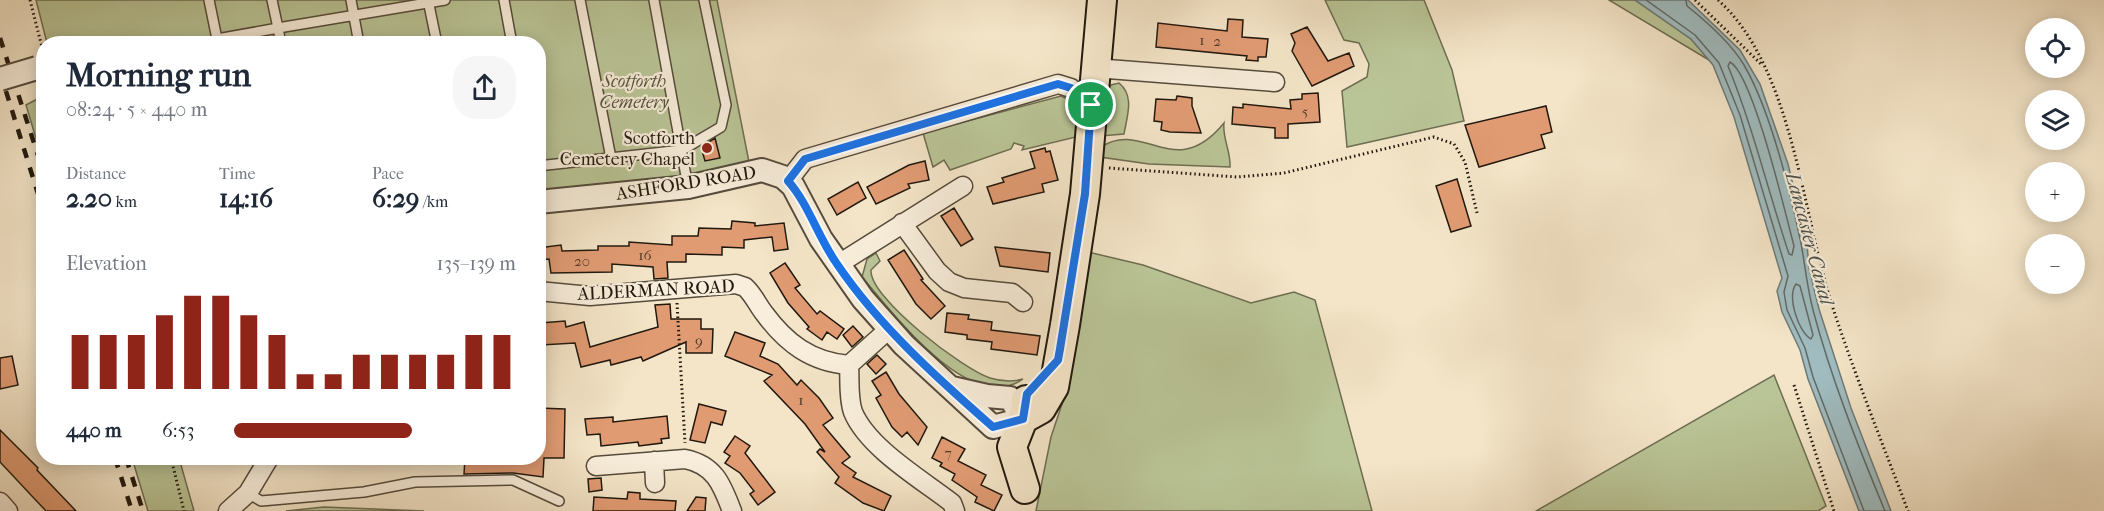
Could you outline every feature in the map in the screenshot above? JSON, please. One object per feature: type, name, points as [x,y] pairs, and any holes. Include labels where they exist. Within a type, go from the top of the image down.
[{"type":"main road","points":[[1024,500],[1012,447],[1023,419],[1027,394],[1058,360],[1065,326],[1086,166],[1102,0]]},
{"type":"street","points":[[0,79],[36,65]]},
{"type":"street","points":[[1095,68],[1275,82]]},
{"type":"street","points":[[1023,419],[1010,398],[987,396],[952,388],[889,329],[837,265],[788,181],[805,159],[1058,84],[1071,88],[1091,105]]},
{"type":"street","name":"ASHFORD ROAD","points":[[546,201],[688,186],[762,170],[788,181]]},
{"type":"street","points":[[837,265],[955,186]]},
{"type":"street","points":[[902,223],[937,271],[949,282],[964,288],[1012,293],[1023,302]]},
{"type":"street","name":"ALDERMAN ROAD","points":[[546,292],[590,296],[736,284],[745,286],[785,337],[806,355],[828,363],[849,365]]},
{"type":"street","points":[[889,329],[849,365],[852,409],[861,427],[876,444],[952,503],[955,511]]},
{"type":"street","points":[[596,466],[686,459],[709,468],[722,484],[732,511]]},
{"type":"street","points":[[654,461],[655,483]]},
{"type":"street","points":[[228,511],[248,492],[265,465]]},
{"type":"street","points":[[0,502],[8,511]]},
{"type":"lane","points":[[209,0],[216,36]]},
{"type":"lane","points":[[272,0],[280,36]]},
{"type":"lane","points":[[351,0],[358,36]]},
{"type":"lane","points":[[234,36],[445,0]]},
{"type":"lane","points":[[504,0],[511,36]]},
{"type":"lane","points":[[580,0],[611,158]]},
{"type":"lane","points":[[654,0],[688,186]]},
{"type":"lane","points":[[546,165],[682,150],[721,127],[726,105],[704,0]]},
{"type":"lane","points":[[429,2],[435,36]]},
{"type":"lane","points":[[248,492],[261,501],[364,492],[415,482],[513,480],[559,501]]},
{"type":"path","points":[[30,0],[36,36]]},
{"type":"path","points":[[1695,0],[1724,24],[1764,68]]},
{"type":"path","points":[[1718,0],[1755,46],[1764,68],[1796,159],[1830,301],[1908,511]]},
{"type":"path","points":[[1086,166],[1248,176],[1293,171],[1434,137],[1454,144],[1465,162],[1478,213]]},
{"type":"path","points":[[677,289],[686,459]]},
{"type":"path","points":[[1794,385],[1834,511]]},
{"type":"path","points":[[173,465],[184,511]]},
{"type":"green space","name":"Scotforth Cemetery","points":[[36,0],[717,0],[749,162],[694,174],[689,171],[681,173],[678,177],[546,191],[546,36],[45,36]]},
{"type":"green space","points":[[1325,0],[1424,0],[1452,70],[1464,121],[1347,147],[1342,91],[1367,77],[1369,64],[1359,43],[1344,40]]},
{"type":"green space","points":[[1609,0],[1635,0],[1691,39],[1709,60]]},
{"type":"green space","points":[[1119,83],[1124,88],[1128,100],[1124,134],[1101,136],[1106,90],[1111,85]]},
{"type":"green space","points":[[1061,96],[1067,99],[1073,107],[1076,137],[1022,150],[1024,146],[1014,143],[1011,149],[950,170],[944,160],[933,167],[923,133]]},
{"type":"green space","points":[[36,100],[36,139],[26,105]]},
{"type":"green space","points":[[1224,123],[1230,167],[1149,164],[1100,157],[1101,147],[1117,140],[1131,140],[1175,150],[1190,148],[1206,140]]},
{"type":"green space","points":[[1088,252],[1143,265],[1251,303],[1294,292],[1315,300],[1372,511],[1036,511],[1051,437],[1062,404],[1079,329]]},
{"type":"green space","points":[[876,253],[880,261],[871,270],[874,282],[885,298],[920,332],[960,362],[990,378],[1011,381],[1023,379],[1002,387],[980,384],[957,373],[934,355],[912,335],[862,277],[867,259]]},
{"type":"green space","points":[[1774,375],[1826,506],[1818,511],[1536,511]]},
{"type":"green space","points":[[134,465],[181,465],[194,511],[148,511]]},
{"type":"green space","points":[[324,507],[424,511],[286,511]]},
{"type":"water","points":[[1635,0],[1688,0],[1740,50],[1760,84],[1788,164],[1807,244],[1809,268],[1819,309],[1851,408],[1891,511],[1859,511],[1808,379],[1800,350],[1782,312],[1777,291],[1782,278],[1734,117],[1713,65],[1691,39]]},
{"type":"building","points":[[1228,19],[1243,20],[1242,37],[1268,39],[1266,57],[1258,57],[1258,61],[1246,60],[1247,56],[1156,47],[1158,23],[1227,31]]},
{"type":"building","points":[[1307,27],[1328,61],[1349,53],[1354,66],[1312,86],[1292,51],[1295,43],[1291,34]]},
{"type":"building","points":[[1318,93],[1320,122],[1288,124],[1288,138],[1275,138],[1275,128],[1232,124],[1233,107],[1243,108],[1243,104],[1291,109],[1290,100],[1302,99],[1302,94]]},
{"type":"building","points":[[1177,96],[1192,98],[1192,106],[1201,133],[1161,130],[1162,122],[1154,121],[1156,99],[1176,100]]},
{"type":"building","points":[[1546,106],[1552,132],[1541,135],[1545,148],[1479,167],[1465,125]]},
{"type":"building","name":"Scotforth Cemetery Chapel","points":[[715,138],[720,158],[705,161],[701,147]]},
{"type":"building","points":[[1045,148],[1046,152],[1050,151],[1058,180],[1042,184],[1044,192],[993,204],[987,187],[1004,182],[1002,178],[1035,168],[1030,152]]},
{"type":"building","points":[[925,161],[929,180],[908,184],[910,188],[876,204],[867,187],[909,165]]},
{"type":"building","points":[[1457,179],[1471,226],[1451,232],[1436,186]]},
{"type":"building","points":[[858,182],[866,198],[837,215],[828,199]]},
{"type":"building","points":[[954,208],[973,239],[961,246],[941,216]]},
{"type":"building","points":[[732,221],[755,223],[755,226],[784,223],[788,249],[774,251],[772,237],[744,240],[744,248],[722,247],[722,255],[686,254],[686,262],[667,262],[668,278],[654,279],[653,267],[612,264],[612,272],[551,273],[549,259],[546,259],[546,247],[561,245],[562,251],[598,250],[598,246],[629,246],[629,242],[672,245],[672,236],[698,236],[699,228],[731,229]]},
{"type":"building","points":[[995,247],[1050,253],[1048,272],[1000,266]]},
{"type":"building","points":[[904,250],[923,279],[921,280],[945,306],[931,319],[916,304],[888,260]]},
{"type":"building","points":[[785,263],[800,285],[795,288],[817,314],[820,311],[844,329],[837,339],[827,332],[822,340],[807,329],[809,327],[788,303],[770,273]]},
{"type":"building","points":[[670,304],[671,319],[701,319],[701,329],[713,329],[712,353],[686,353],[686,342],[643,361],[641,357],[611,365],[610,360],[581,367],[575,343],[546,345],[546,323],[565,321],[566,327],[584,322],[590,347],[658,327],[655,305]]},
{"type":"building","points":[[947,313],[969,315],[968,319],[992,322],[991,330],[1040,336],[1037,355],[991,349],[992,342],[967,339],[967,335],[945,332]]},
{"type":"building","points":[[853,326],[863,337],[852,347],[843,335]]},
{"type":"building","points":[[735,332],[765,343],[760,356],[778,364],[797,385],[801,380],[819,398],[833,418],[823,425],[850,457],[842,463],[856,473],[853,477],[891,496],[884,511],[863,503],[835,483],[839,477],[817,452],[820,449],[825,452],[805,424],[764,381],[772,375],[725,356]]},
{"type":"building","points":[[877,355],[886,364],[876,374],[867,364]]},
{"type":"building","points":[[12,356],[18,385],[0,389],[0,358]]},
{"type":"building","points":[[886,372],[899,394],[927,427],[918,445],[907,432],[902,437],[892,427],[876,398],[881,395],[872,381]]},
{"type":"building","points":[[699,404],[726,411],[722,425],[711,422],[705,443],[690,440]]},
{"type":"building","points":[[546,408],[565,409],[564,458],[546,458]]},
{"type":"building","points":[[667,416],[669,438],[661,439],[662,443],[639,446],[638,442],[601,446],[600,434],[587,435],[585,419],[613,417],[613,422]]},
{"type":"building","points":[[0,430],[76,511],[46,511],[30,494],[0,462]]},
{"type":"building","points":[[735,436],[750,446],[745,453],[775,492],[758,505],[750,494],[754,491],[740,473],[725,463],[730,456],[724,452]]},
{"type":"building","points":[[942,437],[965,449],[958,461],[986,475],[981,485],[1002,495],[994,511],[975,502],[977,497],[952,480],[955,474],[940,466],[942,463],[932,458]]},
{"type":"building","points":[[465,465],[544,465],[543,477],[513,473],[464,474]]},
{"type":"building","points":[[601,478],[602,490],[589,492],[588,479]]},
{"type":"building","points":[[628,492],[640,493],[640,499],[676,501],[675,511],[593,511],[594,497],[627,499]]},
{"type":"building","points":[[696,497],[706,498],[705,511],[687,511]]},
{"type":"railway","points":[[0,38],[36,149]]},
{"type":"railway","points":[[0,72],[36,187]]},
{"type":"railway","points":[[117,465],[132,511]]},
{"type":"railway","points":[[128,465],[143,511]]},
{"type":"place","name":"Scotforth Cemetery Chapel","points":[[707,148]]},
{"type":"route","points":[[1058,84],[1071,88],[1091,105],[1085,194],[1058,360],[1027,394],[1023,419],[993,427],[964,403],[952,388],[904,345],[863,298],[837,265],[788,181],[805,159],[1058,84]]},
{"type":"water label","name":"Lancaster Canal","points":[[1810,238]]}]
